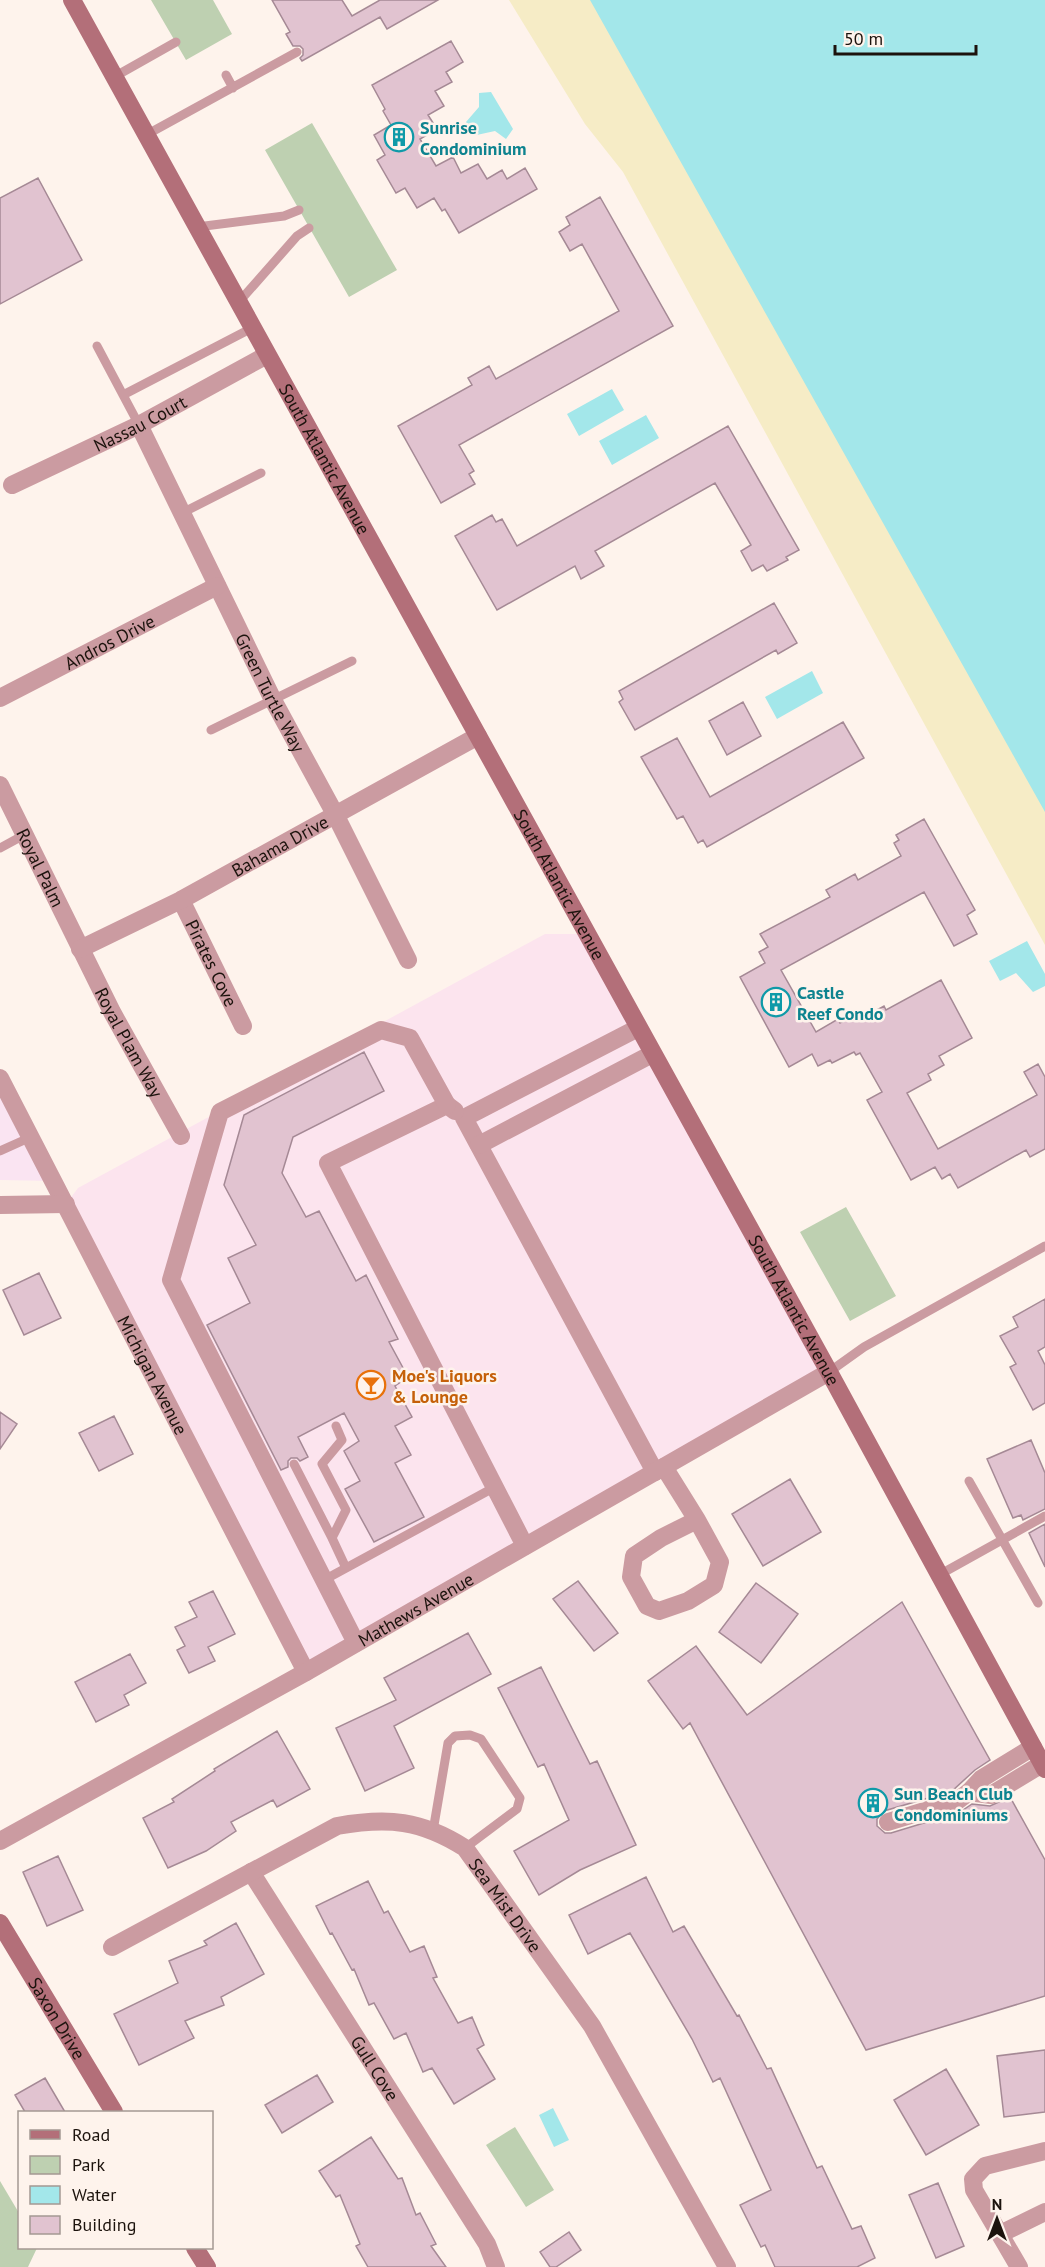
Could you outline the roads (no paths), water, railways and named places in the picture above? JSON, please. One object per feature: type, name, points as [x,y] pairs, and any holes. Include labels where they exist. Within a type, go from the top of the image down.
[{"type":"street","name":"South Atlantic Avenue","points":[[72,0],[1040,1755]]},
{"type":"street","name":"Nassau Court","points":[[12,485],[139,424],[267,355]]},
{"type":"street","name":"Green Turtle Way","points":[[139,424],[273,700],[335,814],[408,960]]},
{"type":"street","name":"Andros Drive","points":[[0,698],[217,586]]},
{"type":"street","name":"Bahama Drive","points":[[80,949],[181,900],[478,736]]},
{"type":"street","name":"Royal Palm","points":[[0,785],[80,949]]},
{"type":"street","name":"Pirates Cove","points":[[181,900],[243,1026]]},
{"type":"street","name":"Royal Plam Way","points":[[80,949],[181,1136]]},
{"type":"street","points":[[464,1118],[638,1028]]},
{"type":"street","points":[[356,1643],[171,1280],[220,1112],[381,1030],[410,1038],[447,1105],[464,1118],[659,1470],[697,1520],[720,1562],[714,1585],[688,1601],[659,1611],[647,1606],[632,1577],[634,1556],[661,1538],[697,1520]]},
{"type":"street","points":[[479,1145],[652,1054]]},
{"type":"street","name":"Michigan Avenue","points":[[0,1078],[306,1672]]},
{"type":"street","points":[[447,1105],[328,1163],[525,1546]]},
{"type":"street","points":[[0,1204],[66,1204]]},
{"type":"street","name":"Mathews Avenue","points":[[0,1841],[306,1672],[829,1372]]},
{"type":"street","points":[[888,1822],[957,1801],[981,1779],[1040,1755]]},
{"type":"street","name":"Sea Mist Drive","points":[[112,1947],[337,1826],[369,1820],[406,1822],[444,1835],[465,1848],[592,2026],[727,2267]]},
{"type":"street","name":"Gull Cove","points":[[251,1872],[487,2244],[496,2267]]},
{"type":"street","name":"Saxon Drive","points":[[0,1923],[113,2111]]},
{"type":"street","points":[[1019,2267],[974,2190],[973,2179],[985,2166],[1045,2151]]},
{"type":"street","points":[[1000,2234],[1045,2212]]},
{"type":"street","points":[[196,2249],[207,2267]]},
{"type":"lane","points":[[114,77],[176,42]]},
{"type":"lane","points":[[146,135],[297,52]]},
{"type":"lane","points":[[226,75],[233,88]]},
{"type":"lane","points":[[196,227],[284,216],[299,210]]},
{"type":"lane","points":[[238,303],[297,236],[309,228]]},
{"type":"lane","points":[[123,394],[252,328]]},
{"type":"lane","points":[[97,346],[139,424]]},
{"type":"lane","points":[[182,513],[261,473]]},
{"type":"lane","points":[[211,730],[352,661]]},
{"type":"lane","points":[[0,848],[24,835]]},
{"type":"lane","points":[[0,1151],[31,1137]]},
{"type":"lane","points":[[829,1372],[864,1347],[1045,1246]]},
{"type":"lane","points":[[332,1538],[346,1510],[322,1464],[342,1440],[336,1426]]},
{"type":"lane","points":[[294,1464],[346,1568]]},
{"type":"lane","points":[[969,1480],[1038,1603]]},
{"type":"lane","points":[[324,1580],[495,1487]]},
{"type":"lane","points":[[939,1575],[1045,1516]]},
{"type":"lane","points":[[433,1832],[448,1743],[454,1737],[470,1735],[481,1739],[520,1798],[517,1809],[465,1848]]},
{"type":"water","points":[[590,0],[1045,0],[1045,812]]},
{"type":"water","points":[[491,92],[513,129],[506,139],[495,131],[472,136],[466,122],[479,107],[479,93]]},
{"type":"water","points":[[612,389],[624,410],[579,436],[567,414]]},
{"type":"water","points":[[646,415],[659,438],[612,465],[599,441]]},
{"type":"water","points":[[812,671],[823,693],[777,719],[765,697]]},
{"type":"water","points":[[1027,941],[1045,974],[1045,986],[1033,992],[1016,973],[1000,981],[989,961]]},
{"type":"water","points":[[553,2108],[569,2140],[554,2147],[539,2115]]},
{"type":"place","name":"Sunrise Condominium","points":[[399,137]]},
{"type":"place","name":"Castle Reef Condo","points":[[776,1002]]},
{"type":"place","name":"Moe's Liquors & Lounge","points":[[371,1385]]},
{"type":"place","name":"Sun Beach Club Condominiums","points":[[873,1803]]}]
